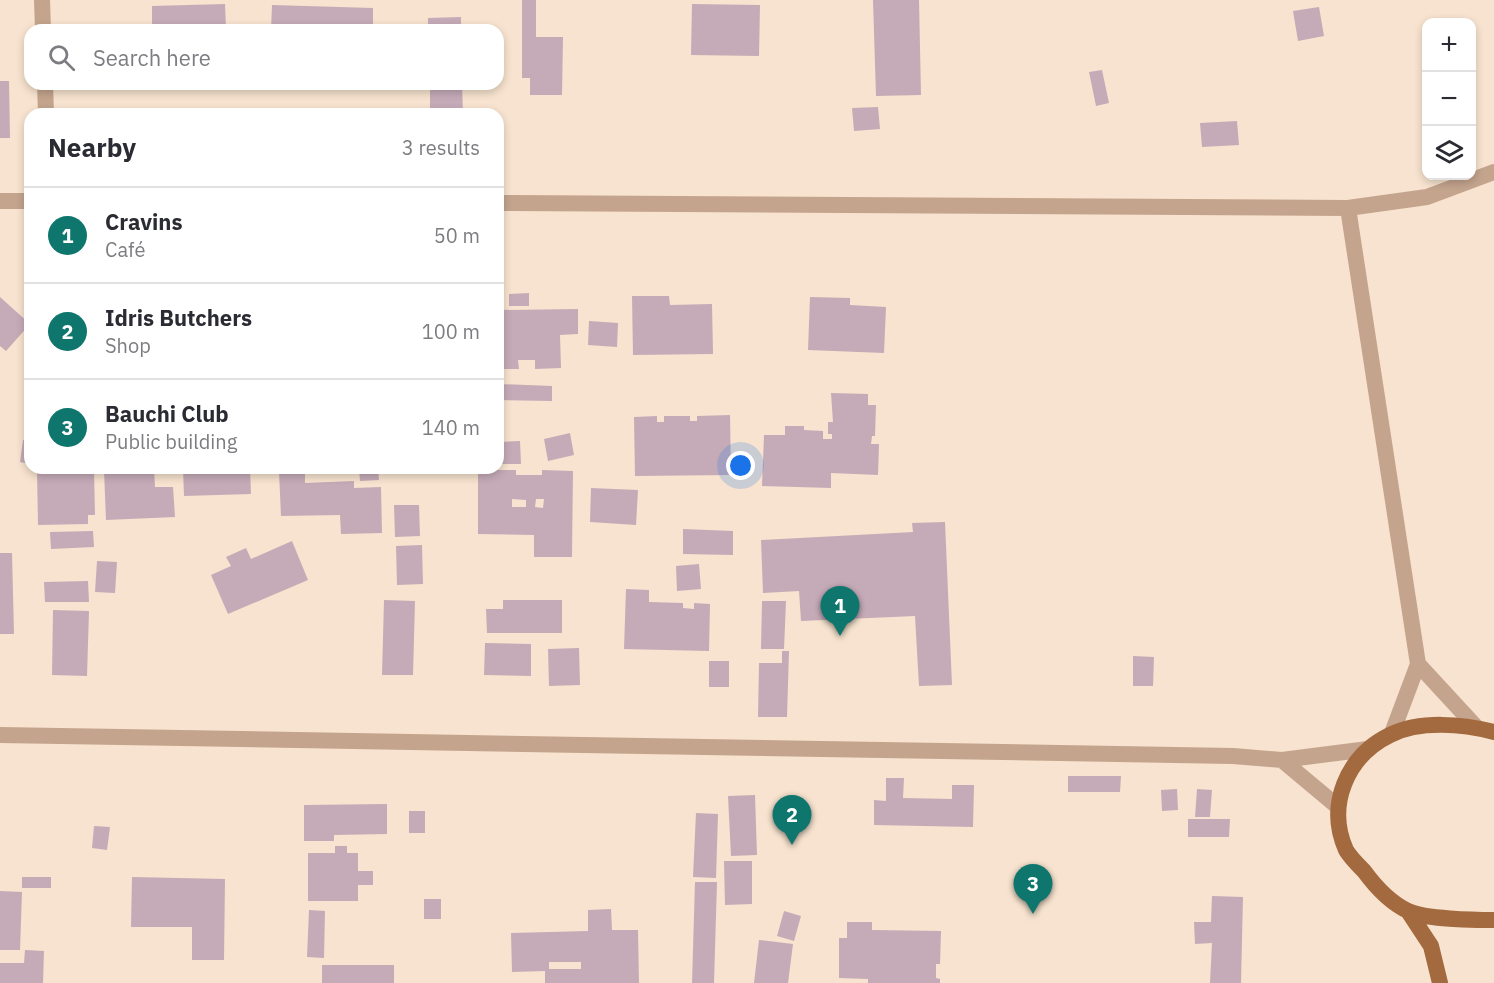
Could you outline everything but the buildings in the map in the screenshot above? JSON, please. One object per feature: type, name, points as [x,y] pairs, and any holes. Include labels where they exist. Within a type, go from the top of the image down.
[{"type":"main road","points":[[1440,983],[1431,946],[1408,911],[1376,887],[1347,850],[1337,806],[1346,776],[1368,749],[1392,734],[1428,725],[1477,728],[1494,732]]},
{"type":"main road","points":[[1408,911],[1466,920],[1494,920]]},
{"type":"street","points":[[42,0],[43,24]]},
{"type":"street","points":[[45,90],[46,108]]},
{"type":"street","points":[[504,203],[1348,208],[1427,197],[1494,172]]},
{"type":"street","points":[[0,201],[24,201]]},
{"type":"street","points":[[1348,208],[1418,664],[1392,734]]},
{"type":"street","points":[[1418,664],[1477,728]]},
{"type":"street","points":[[0,735],[1233,756],[1282,760],[1368,749]]},
{"type":"street","points":[[1282,760],[1337,806]]},
{"type":"place","name":"Cravins","points":[[840,636]]},
{"type":"place","name":"Idris Butchers","points":[[792,845]]},
{"type":"place","name":"Bauchi Club","points":[[1033,914]]}]
